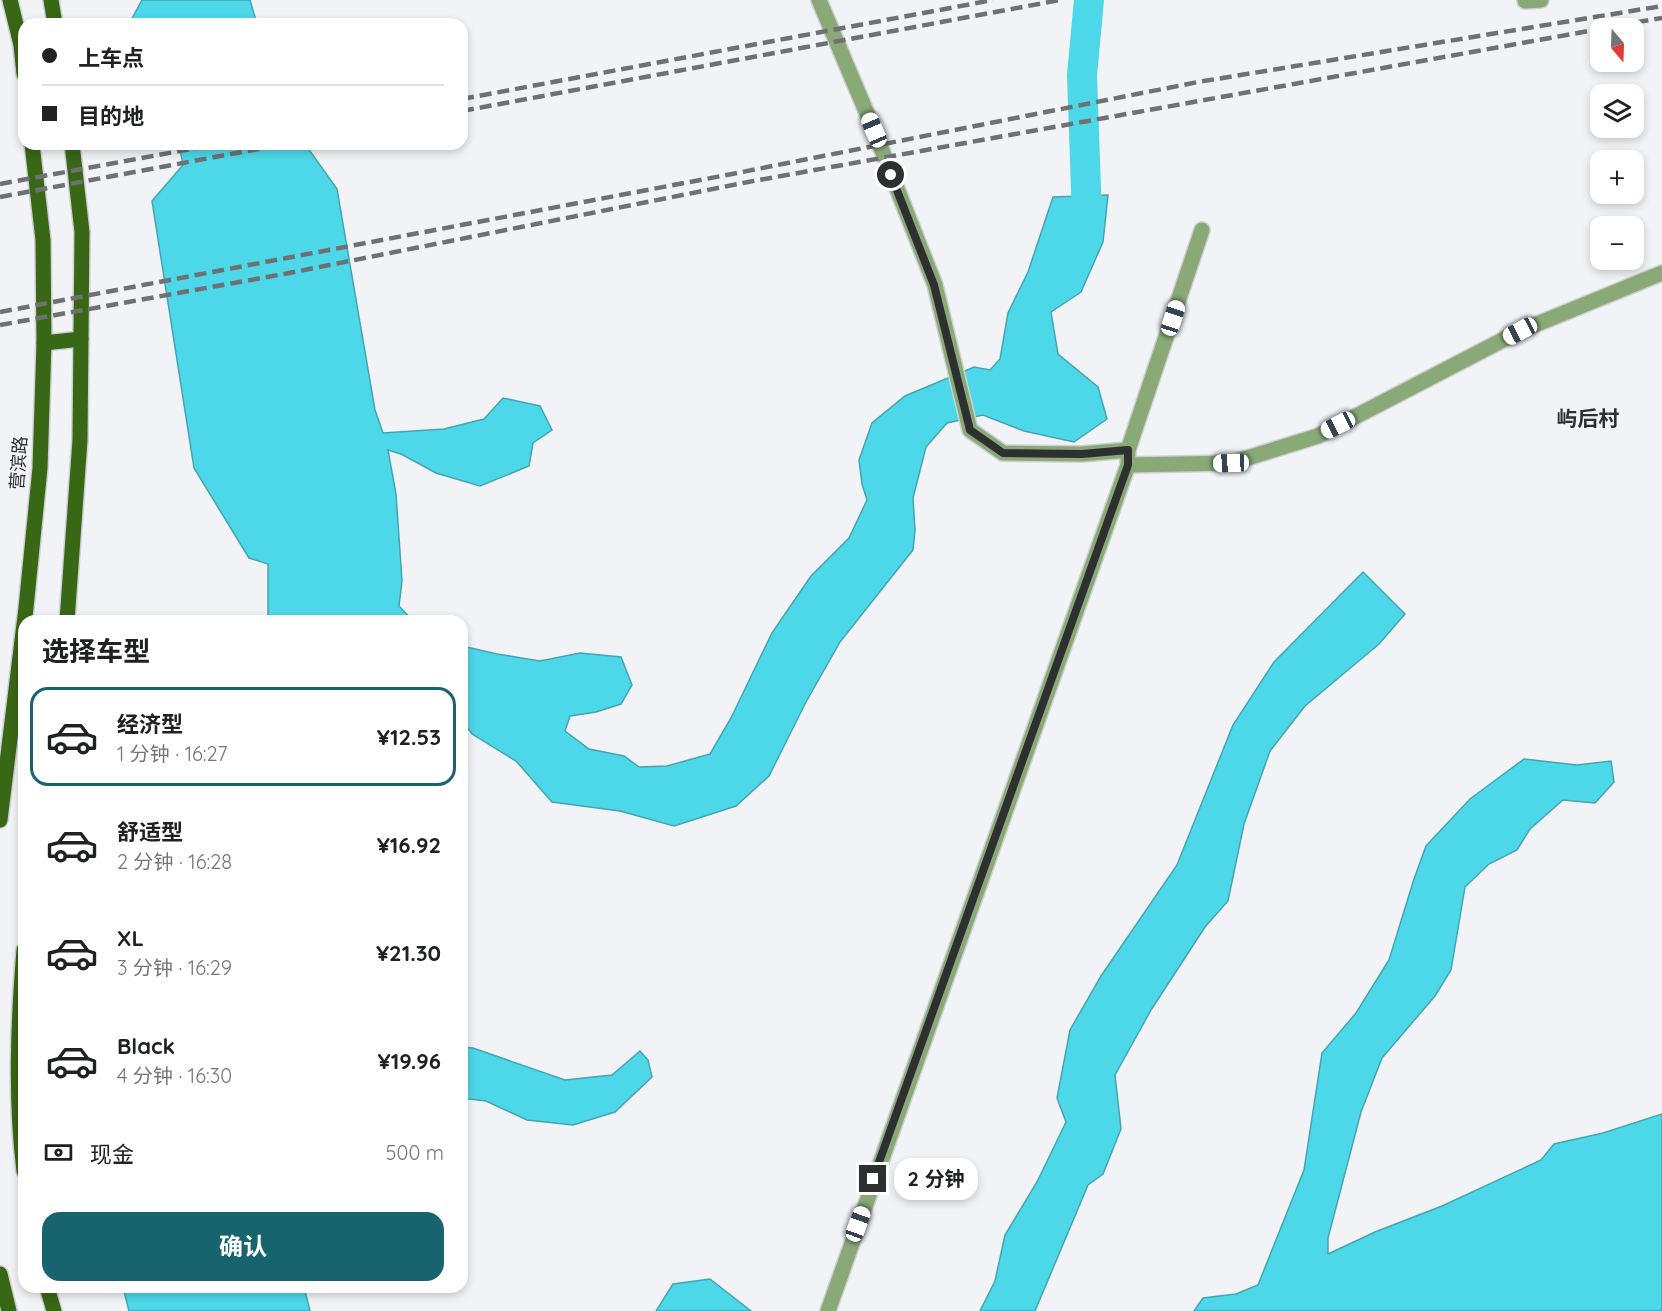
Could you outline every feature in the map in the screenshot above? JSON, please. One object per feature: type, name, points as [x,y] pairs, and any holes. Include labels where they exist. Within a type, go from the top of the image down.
[{"type":"main road","points":[[10,0],[18,33]]},
{"type":"main road","points":[[51,0],[54,18]]},
{"type":"main road","name":"营滨路","points":[[25,615],[40,468],[44,343],[43,240],[33,150]]},
{"type":"main road","points":[[67,615],[80,440],[82,232],[73,150]]},
{"type":"main road","points":[[44,343],[81,339]]},
{"type":"main road","name":"营滨路","points":[[0,820],[18,673]]},
{"type":"main road","points":[[0,1274],[9,1311]]},
{"type":"main road","points":[[49,1293],[54,1311]]},
{"type":"street","points":[[819,0],[874,130],[934,285],[970,430],[1003,453],[1082,454],[1128,450]]},
{"type":"street","points":[[828,1311],[1128,465],[1128,450],[1202,230]]},
{"type":"street","points":[[1128,465],[1231,463],[1318,436],[1520,331],[1662,273]]},
{"type":"water","points":[[142,0],[250,0],[255,18],[132,18]]},
{"type":"water","points":[[180,150],[309,150],[337,189],[375,410],[383,433],[444,429],[484,419],[503,398],[540,406],[552,430],[533,443],[529,466],[480,486],[436,473],[401,454],[388,450],[396,494],[402,581],[399,606],[407,615],[268,615],[268,564],[249,558],[194,468],[152,201],[183,165]]},
{"type":"water","points":[[1108,195],[1103,242],[1081,292],[1051,312],[1058,354],[1098,387],[1107,419],[1074,442],[1024,431],[983,415],[947,423],[926,447],[913,498],[915,530],[913,550],[840,642],[806,702],[769,776],[736,806],[674,826],[620,811],[552,802],[516,761],[472,734],[468,728],[468,647],[540,661],[580,653],[621,657],[632,685],[621,704],[596,712],[570,716],[565,731],[589,749],[624,756],[639,767],[667,766],[710,754],[731,718],[772,633],[811,576],[849,538],[867,500],[859,460],[872,423],[905,396],[974,367],[990,370],[1000,359],[1008,313],[1028,272],[1053,197]]},
{"type":"water","points":[[1363,572],[1405,614],[1379,644],[1305,706],[1270,751],[1244,824],[1228,901],[1205,927],[1151,1010],[1115,1075],[1121,1129],[1103,1174],[1088,1185],[1035,1311],[980,1311],[995,1281],[1005,1235],[1037,1182],[1066,1122],[1057,1098],[1070,1030],[1101,976],[1177,865],[1233,725],[1274,662]]},
{"type":"water","points":[[1524,759],[1577,765],[1611,761],[1614,782],[1595,803],[1563,800],[1530,829],[1517,850],[1489,864],[1465,887],[1451,970],[1435,996],[1382,1058],[1361,1112],[1328,1238],[1328,1254],[1375,1232],[1442,1206],[1541,1160],[1554,1144],[1603,1133],[1662,1114],[1662,1311],[1194,1311],[1203,1298],[1236,1294],[1258,1285],[1304,1170],[1322,1053],[1356,1013],[1389,960],[1426,846],[1470,799]]},
{"type":"water","points":[[468,1048],[565,1080],[612,1075],[640,1051],[648,1060],[652,1077],[615,1112],[573,1125],[527,1120],[486,1101],[468,1099]]},
{"type":"water","points":[[710,1279],[751,1311],[656,1311],[673,1284]]},
{"type":"water","points":[[124,1293],[306,1293],[310,1311],[129,1311]]},
{"type":"waterway","points":[[1077,234],[1087,218],[1082,75],[1089,0]]},
{"type":"railway","points":[[468,98],[993,0]]},
{"type":"railway","points":[[468,110],[1060,0]]},
{"type":"railway","points":[[0,312],[732,174],[1198,82],[1662,6]]},
{"type":"railway","points":[[1644,21],[1662,18]]},
{"type":"railway","points":[[0,325],[284,274],[748,182],[1590,31]]},
{"type":"railway","points":[[0,184],[185,150]]},
{"type":"railway","points":[[0,197],[253,150]]},
{"type":"district","name":"屿后村","points":[[1588,419]]},
{"type":"route","points":[[873,1179],[1128,465],[1128,450],[1082,454],[1003,453],[970,430],[934,285],[891,175]]}]
